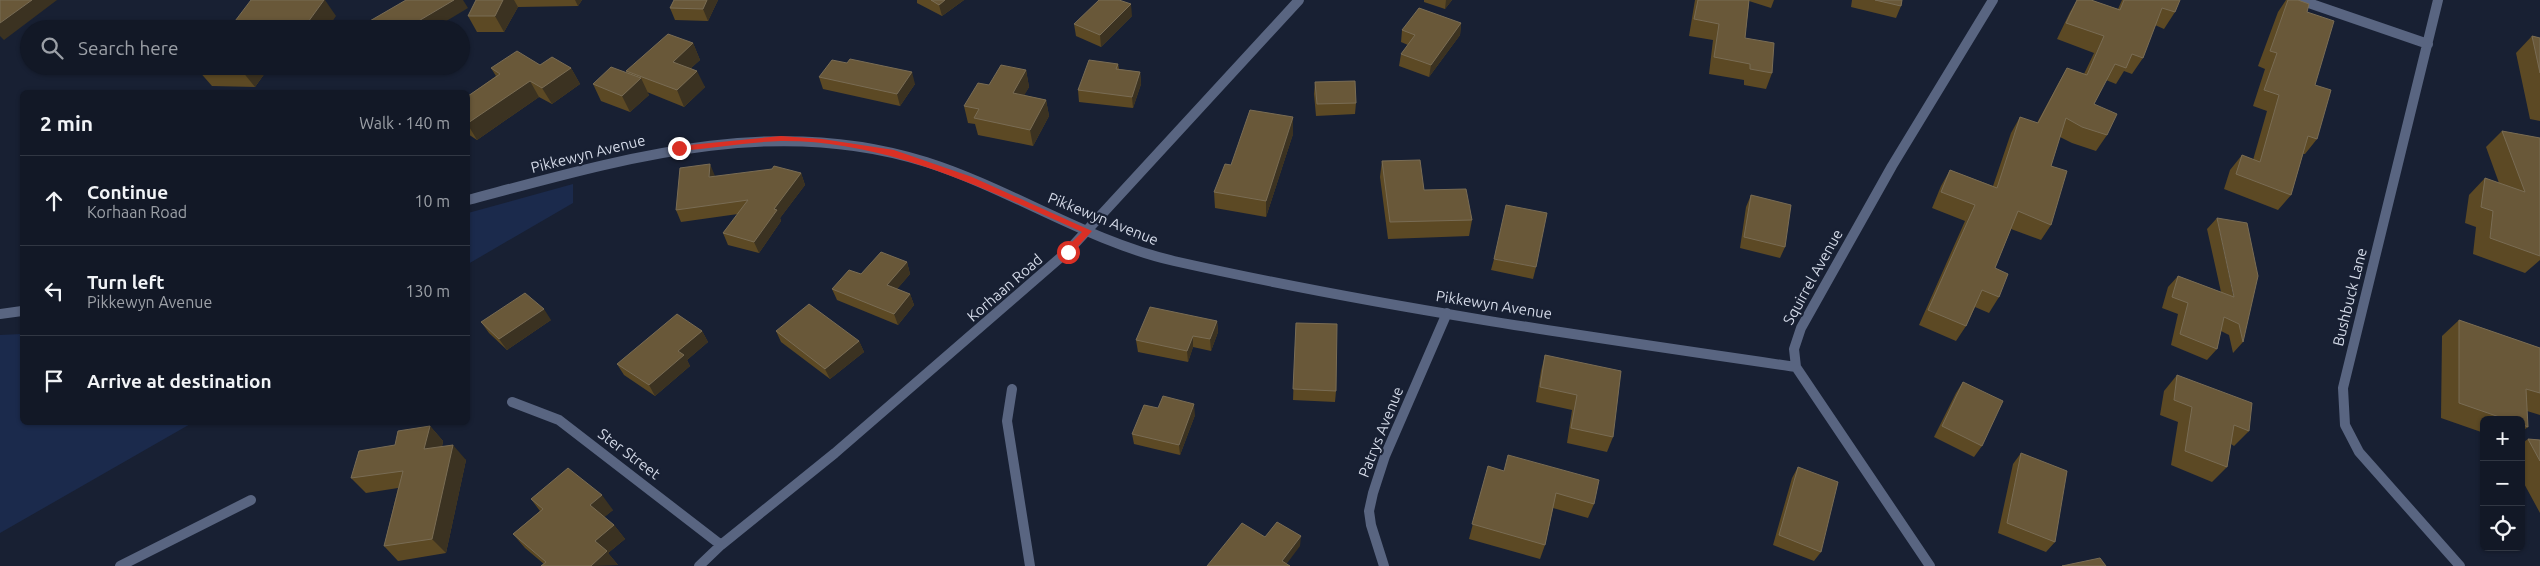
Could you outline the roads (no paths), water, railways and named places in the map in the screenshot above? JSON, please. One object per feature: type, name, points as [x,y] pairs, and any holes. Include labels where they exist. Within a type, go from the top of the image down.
[{"type":"street","name":"Korhaan Road","points":[[699,566],[721,545],[835,453],[1014,301],[1088,231],[1300,0]]},
{"type":"street","name":"Squirrel Avenue","points":[[1796,367],[1794,349],[1801,328],[1892,166],[1993,0]]},
{"type":"street","points":[[2300,0],[2428,44]]},
{"type":"street","name":"Bushbuck Lane","points":[[2438,0],[2343,388],[2343,408],[2345,426],[2359,452],[2460,566]]},
{"type":"street","name":"Pikkewyn Avenue","points":[[470,199],[611,163],[679,148],[781,138],[860,147],[923,161],[1145,254],[1202,268],[1447,313],[1796,367]]},
{"type":"street","points":[[0,314],[20,311]]},
{"type":"street","name":"Patrys Avenue","points":[[1384,566],[1371,525],[1369,511],[1373,493],[1385,456],[1447,313]]},
{"type":"street","points":[[1796,367],[1930,566]]},
{"type":"street","points":[[1012,389],[1007,421],[1030,566]]},
{"type":"street","name":"Ster Street","points":[[512,402],[559,420],[721,545]]},
{"type":"street","points":[[120,566],[251,500]]}]
